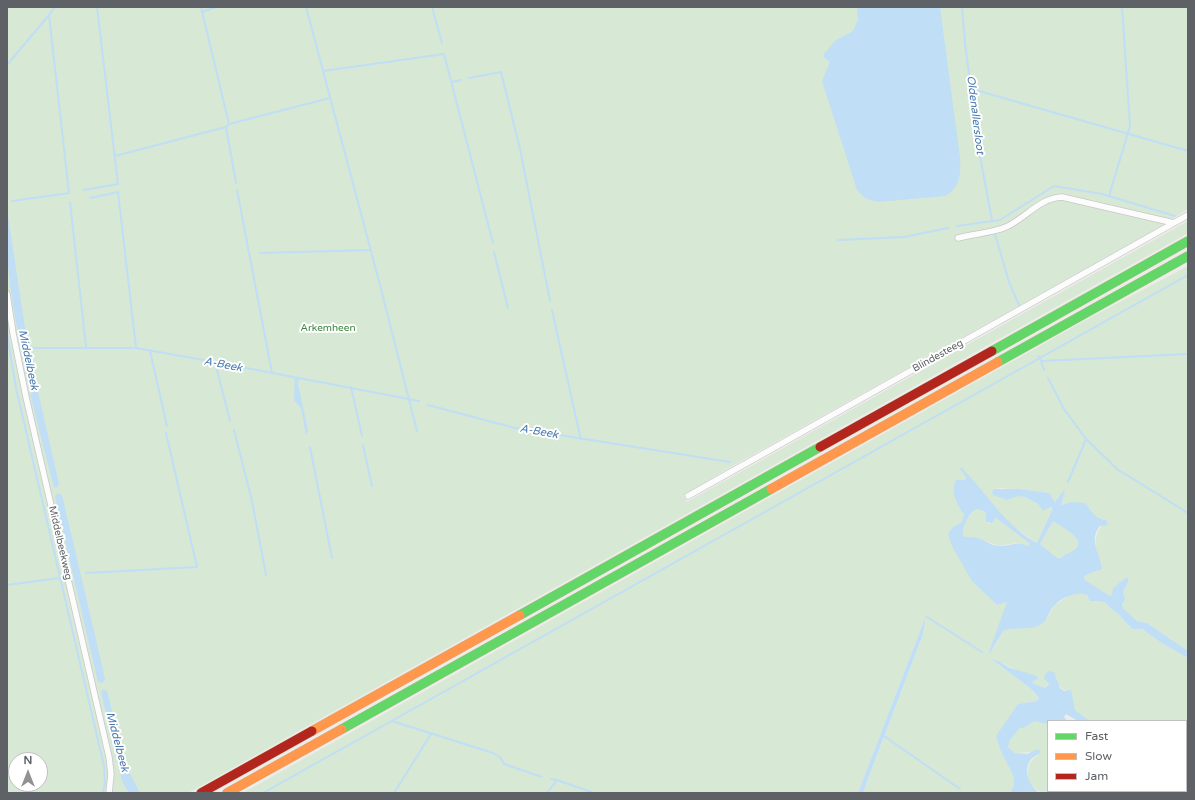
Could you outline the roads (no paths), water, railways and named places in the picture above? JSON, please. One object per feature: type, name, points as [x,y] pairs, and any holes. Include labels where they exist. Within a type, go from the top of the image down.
[{"type":"highway","points":[[201,793],[1188,241]]},
{"type":"highway","points":[[227,793],[1188,256]]},
{"type":"street","points":[[958,238],[1005,227],[1052,197],[1062,197],[1174,223]]},
{"type":"street","name":"Blindesteeg","points":[[688,496],[1188,215]]},
{"type":"street","name":"Middelbeekweg","points":[[7,294],[26,397],[109,757],[111,774],[109,793]]},
{"type":"water","points":[[857,7],[940,7],[960,158],[960,175],[957,185],[945,196],[877,202],[865,198],[857,190],[822,81],[830,62],[823,56],[836,40],[853,31],[858,20]]},
{"type":"water","name":"Middelbeek","points":[[7,209],[28,348],[59,484],[56,488],[54,487],[39,431],[20,345],[10,287],[7,258]]},
{"type":"water","points":[[295,377],[299,378],[298,384],[308,430],[306,435],[301,408],[294,400]]},
{"type":"water","points":[[961,467],[1005,518],[1026,536],[1037,543],[1052,510],[1052,506],[1043,511],[1038,504],[1025,497],[1018,496],[1007,500],[993,495],[992,492],[994,489],[1018,489],[1049,493],[1055,502],[1063,491],[1065,491],[1061,505],[1071,502],[1085,503],[1095,516],[1106,520],[1108,525],[1100,526],[1095,537],[1096,548],[1102,569],[1084,576],[1085,580],[1110,596],[1112,595],[1113,588],[1127,577],[1129,580],[1123,592],[1125,599],[1122,604],[1123,608],[1137,621],[1147,623],[1188,651],[1188,658],[1163,644],[1142,629],[1132,629],[1104,602],[1090,601],[1087,595],[1083,594],[1069,596],[1060,601],[1051,609],[1047,618],[1041,625],[1030,628],[1004,630],[990,653],[989,652],[1007,602],[997,605],[972,581],[952,546],[948,534],[953,527],[962,522],[964,515],[954,494],[954,485],[956,480],[965,480],[966,477],[960,469]],"holes":[[[978,509],[986,512],[986,522],[992,523],[996,518],[1029,543],[1029,546],[1017,544],[996,546],[978,538],[963,536],[964,528],[969,516]],[[1055,522],[1073,534],[1078,542],[1078,546],[1074,550],[1061,558],[1057,558],[1040,544],[1052,523]]]},
{"type":"water","points":[[58,493],[62,495],[101,661],[105,680],[102,683],[98,682],[55,497]]},
{"type":"water","points":[[926,616],[923,634],[863,793],[858,793]]},
{"type":"water","points":[[991,659],[1010,668],[1037,676],[1038,678],[1032,683],[1045,688],[1049,684],[1044,678],[1045,674],[1049,671],[1055,673],[1060,688],[1064,691],[1071,690],[1075,710],[1089,720],[1076,720],[1066,714],[1064,717],[1066,720],[1047,720],[1047,724],[1034,721],[1024,728],[1020,728],[1010,740],[1008,747],[1015,753],[1027,754],[1038,749],[1040,752],[1029,762],[1027,772],[1032,786],[1039,793],[1010,793],[1014,782],[1012,772],[1003,756],[996,736],[1018,704],[1037,701],[1039,698],[1030,688]]},
{"type":"water","name":"Middelbeek","points":[[103,689],[107,691],[126,766],[140,793],[129,793],[122,781],[101,692]]},
{"type":"waterway","points":[[49,15],[55,7]]},
{"type":"waterway","points":[[84,190],[118,184],[97,7]]},
{"type":"waterway","points":[[201,7],[229,124],[226,127],[236,183]]},
{"type":"waterway","points":[[202,12],[216,7]]},
{"type":"waterway","points":[[306,7],[417,431]]},
{"type":"waterway","points":[[432,7],[442,43]]},
{"type":"waterway","name":"Oldenallersloot","points":[[962,7],[965,43],[979,151],[992,220]]},
{"type":"waterway","points":[[1109,196],[1130,126],[1122,7]]},
{"type":"waterway","points":[[7,65],[49,15],[69,193],[12,201]]},
{"type":"waterway","points":[[323,71],[444,54],[493,243]]},
{"type":"waterway","points":[[469,78],[501,72],[520,149],[550,301]]},
{"type":"waterway","points":[[452,82],[461,80]]},
{"type":"waterway","points":[[972,89],[1188,151]]},
{"type":"waterway","points":[[229,124],[330,98]]},
{"type":"waterway","points":[[115,156],[226,127]]},
{"type":"waterway","points":[[957,226],[1000,220],[1054,186],[1102,194],[1175,216]]},
{"type":"waterway","points":[[237,190],[272,373]]},
{"type":"waterway","points":[[90,198],[118,192],[136,348]]},
{"type":"waterway","points":[[70,202],[86,347]]},
{"type":"waterway","points":[[838,240],[904,237],[948,228]]},
{"type":"waterway","name":"Oldenallersloot","points":[[995,234],[1009,282],[1019,305]]},
{"type":"waterway","points":[[260,253],[370,250]]},
{"type":"waterway","points":[[494,252],[508,308]]},
{"type":"waterway","points":[[263,793],[1188,275]]},
{"type":"waterway","points":[[552,310],[581,440]]},
{"type":"waterway","points":[[7,334],[16,388],[104,766],[105,782],[103,793]]},
{"type":"waterway","name":"A-Beek","points":[[26,348],[136,348],[419,401]]},
{"type":"waterway","points":[[150,351],[167,426]]},
{"type":"waterway","points":[[1041,361],[1188,354]]},
{"type":"waterway","name":"Oldenallersloot","points":[[1039,356],[1044,370]]},
{"type":"waterway","points":[[215,362],[230,421]]},
{"type":"waterway","name":"Oldenallersloot","points":[[1048,378],[1064,409],[1086,439],[1117,469],[1188,513]]},
{"type":"waterway","points":[[351,387],[362,436]]},
{"type":"waterway","name":"A-Beek","points":[[428,405],[515,428],[730,462]]},
{"type":"waterway","points":[[234,430],[252,501],[266,575]]},
{"type":"waterway","points":[[86,573],[197,567],[166,433]]},
{"type":"waterway","points":[[1068,482],[1086,439]]},
{"type":"waterway","points":[[363,445],[372,486]]},
{"type":"waterway","points":[[310,447],[332,558]]},
{"type":"waterway","points":[[7,585],[60,578]]},
{"type":"waterway","points":[[927,617],[982,652]]},
{"type":"waterway","points":[[392,721],[493,753],[500,757],[504,764],[542,777]]},
{"type":"waterway","points":[[394,793],[431,734]]},
{"type":"waterway","points":[[884,736],[960,789]]},
{"type":"waterway","points":[[547,793],[557,780],[551,779]]},
{"type":"waterway","points":[[557,780],[594,793]]},
{"type":"park label","name":"Arkemheen","points":[[328,328]]}]
